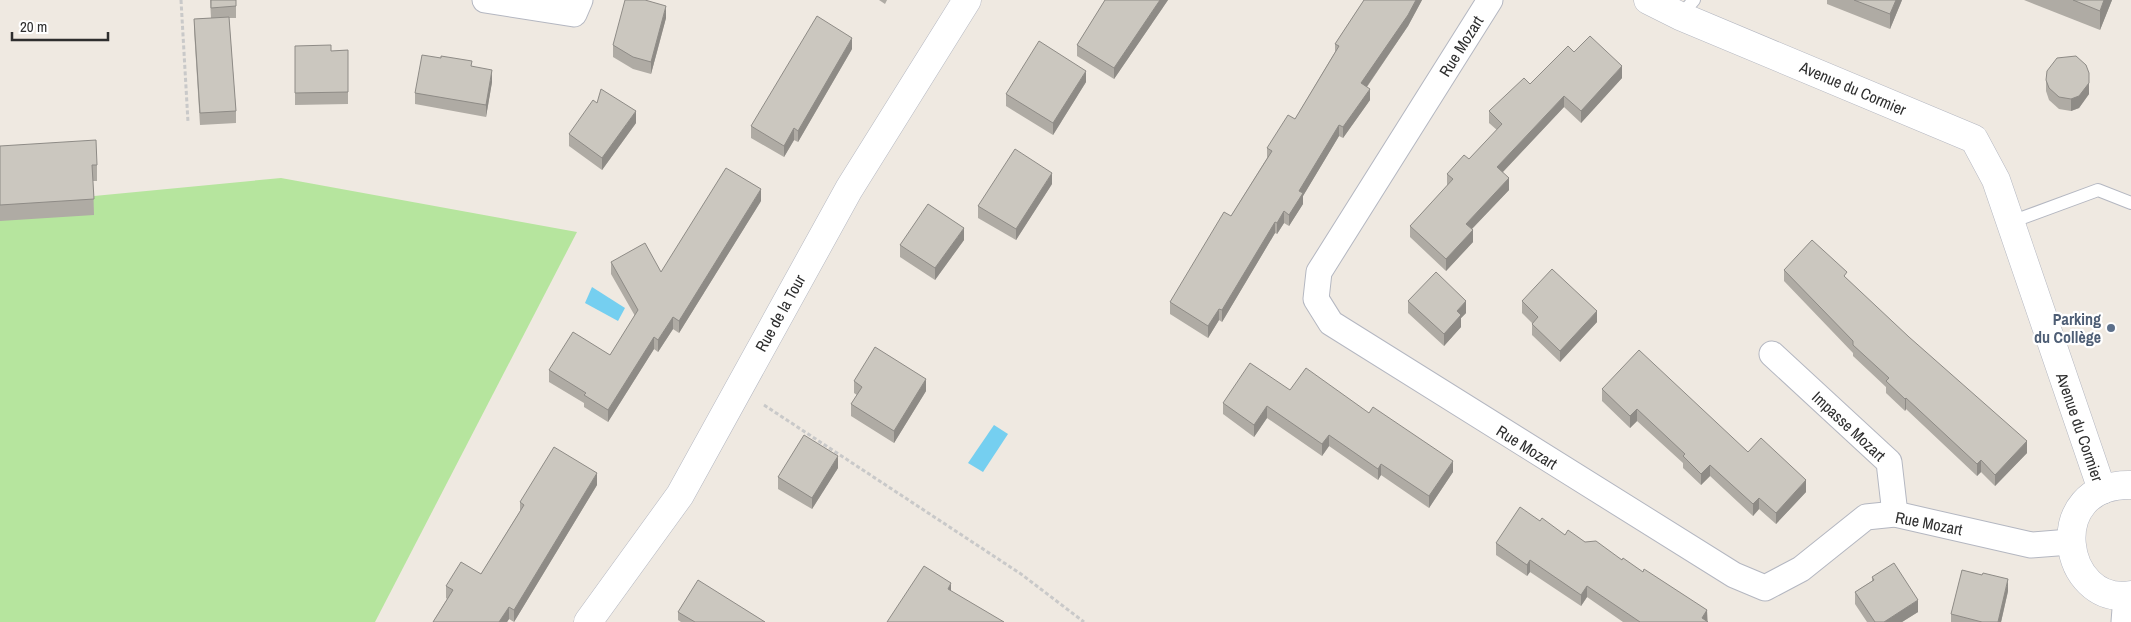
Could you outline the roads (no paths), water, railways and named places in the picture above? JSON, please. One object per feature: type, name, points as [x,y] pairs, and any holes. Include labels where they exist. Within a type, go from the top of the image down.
[{"type":"street","points":[[485,0],[574,14],[580,0]]},
{"type":"street","name":"Rue de la Tour","points":[[588,622],[680,495],[849,189],[967,0]]},
{"type":"street","name":"Rue Mozart","points":[[1490,0],[1319,272],[1316,299],[1331,323],[1734,575],[1765,588],[1801,569],[1866,516],[1895,514],[2031,545],[2070,542]]},
{"type":"street","name":"Avenue du Cormier","points":[[1648,0],[1687,8],[1974,139],[1996,180],[2102,490]]},
{"type":"street","name":"Impasse Mozart","points":[[1772,354],[1889,462],[1895,514]]},
{"type":"street","points":[[2124,622],[2129,595],[2109,593],[2094,585],[2081,572],[2073,557],[2070,542],[2073,524],[2079,510],[2089,498],[2102,490],[2118,484],[2131,485]]},
{"type":"lane","points":[[2011,222],[2098,190],[2131,203]]},
{"type":"water","points":[[592,287],[625,308],[618,321],[585,303]]},
{"type":"water","points":[[994,425],[1008,434],[983,472],[968,463]]},
{"type":"place","name":"Parking du Collège","points":[[2111,328]]}]
